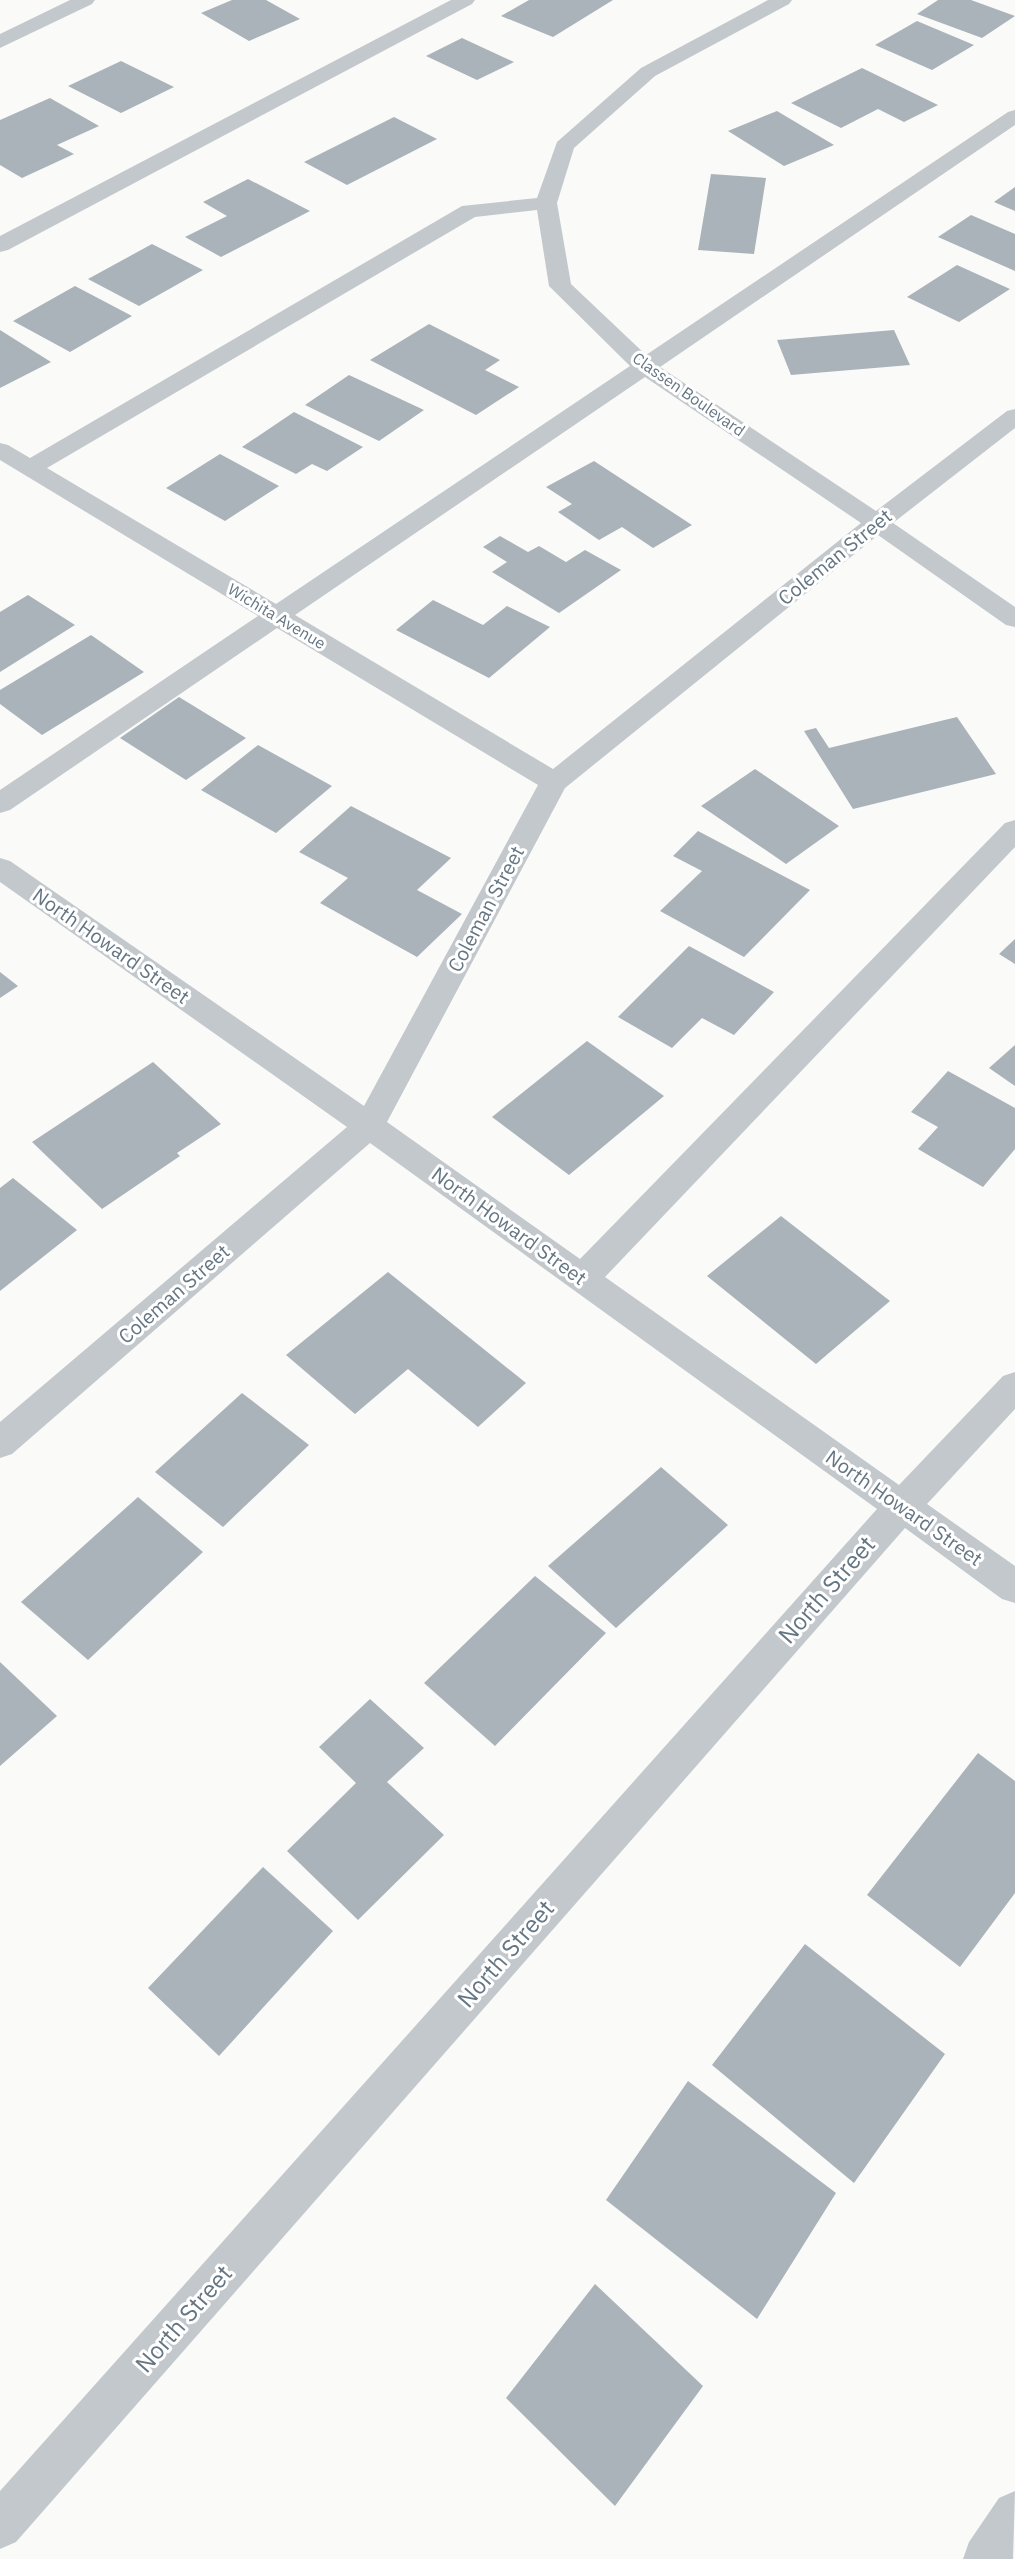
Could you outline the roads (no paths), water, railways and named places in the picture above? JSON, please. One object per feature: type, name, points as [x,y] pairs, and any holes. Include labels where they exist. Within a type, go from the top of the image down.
[{"type":"street","points":[[0,42],[85,0]]},
{"type":"street","points":[[0,245],[465,0]]},
{"type":"street","name":"Classen Boulevard","points":[[782,0],[648,72],[564,146],[546,203],[560,286],[645,367],[878,523],[1015,619]]},
{"type":"street","points":[[0,803],[1015,116]]},
{"type":"street","points":[[30,468],[470,211],[546,203]]},
{"type":"street","name":"Coleman Street","points":[[0,1443],[369,1126],[554,782],[1015,416]]},
{"type":"street","name":"Wichita Avenue","points":[[0,450],[554,782]]},
{"type":"street","points":[[582,1279],[1015,830]]},
{"type":"street","name":"North Howard Street","points":[[0,868],[369,1126],[1015,1587]]},
{"type":"street","name":"North Street","points":[[0,2526],[902,1506],[1015,1386]]},
{"type":"street","points":[[986,2559],[1015,2514]]}]
